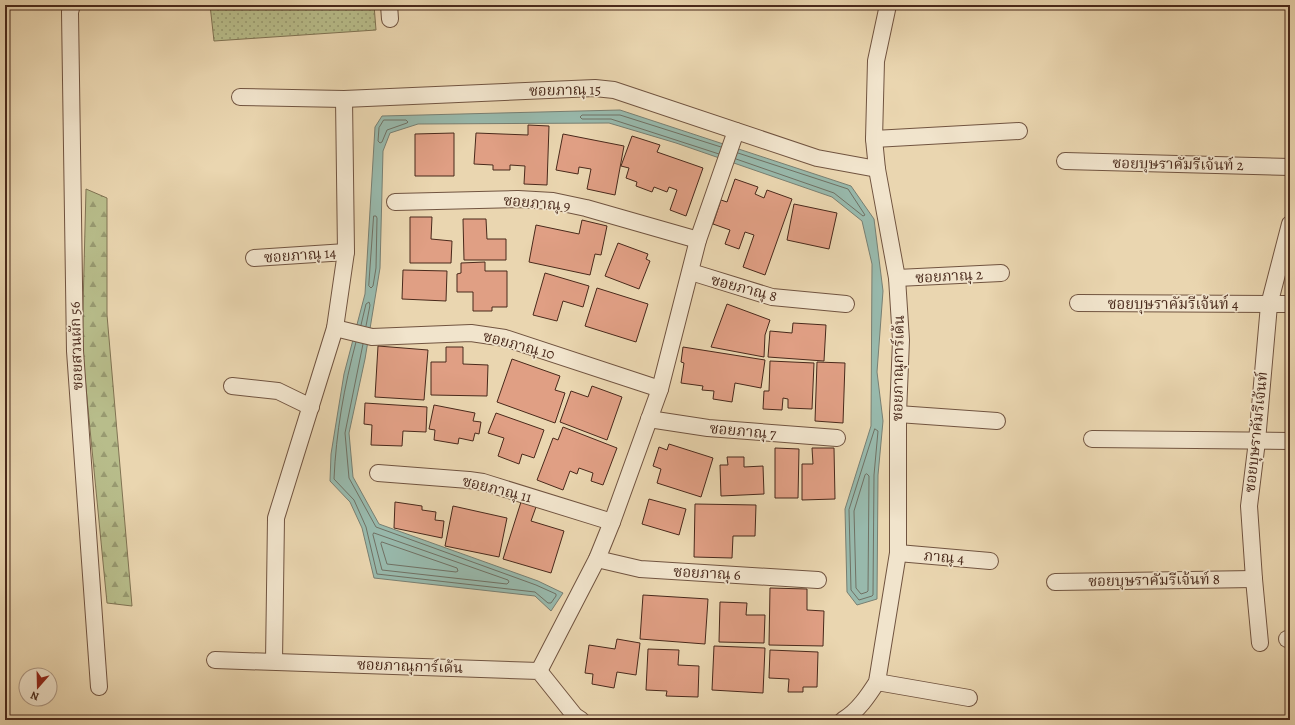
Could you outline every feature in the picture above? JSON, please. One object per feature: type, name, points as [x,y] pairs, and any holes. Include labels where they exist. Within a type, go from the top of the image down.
[{"type":"street","name":"ซอยสวนผัก 56","points":[[72,5],[70,12],[75,351],[99,687]]},
{"type":"street","name":"ซอยภาณุการ์เด้น","points":[[843,720],[866,699],[877,682],[898,553],[898,414],[901,340],[897,278],[877,168],[874,139],[876,61],[888,5]]},
{"type":"street","name":"ซอยภาณุ 15","points":[[240,97],[344,99],[604,88],[614,90],[734,137],[817,158],[877,168]]},
{"type":"street","points":[[274,661],[276,518],[335,328],[346,252],[344,99]]},
{"type":"street","points":[[874,139],[1019,131]]},
{"type":"street","points":[[581,720],[575,716],[539,671],[597,559],[612,522],[660,389],[698,240],[734,137]]},
{"type":"street","name":"ซอยบุษราคัมรีเจ้นท์ 2","points":[[1065,161],[1290,167]]},
{"type":"street","name":"ซอยภาณุ 9","points":[[395,202],[518,199],[553,201],[586,208],[698,240]]},
{"type":"street","name":"ซอยบุษราคัมรีเจ้นท์","points":[[1260,643],[1249,506],[1257,441],[1269,305],[1290,224]]},
{"type":"street","name":"ซอยภาณุ 14","points":[[254,258],[346,252]]},
{"type":"street","name":"ซอยภาณุ 8","points":[[691,272],[772,297],[846,304]]},
{"type":"street","name":"ซอยภาณุ 2","points":[[897,278],[1001,273]]},
{"type":"street","name":"ซอยบุษราคัมรีเจ้นท์ 4","points":[[1078,303],[1290,304]]},
{"type":"street","name":"ซอยภาณุ 10","points":[[335,328],[372,337],[471,333],[505,338],[660,389]]},
{"type":"street","points":[[232,386],[278,391],[311,408]]},
{"type":"street","points":[[898,414],[997,421]]},
{"type":"street","name":"ซอยภาณุ 7","points":[[649,419],[708,428],[837,438]]},
{"type":"street","points":[[1092,439],[1290,441]]},
{"type":"street","name":"ซอยภาณุ 11","points":[[378,473],[483,482],[612,522]]},
{"type":"street","name":"ภาณุ 4","points":[[898,553],[990,561]]},
{"type":"street","name":"ซอยภาณุ 6","points":[[597,559],[640,569],[818,580]]},
{"type":"street","name":"ซอยบุษราคัมรีเจ้นท์ 8","points":[[1055,582],[1254,579]]},
{"type":"street","name":"ซอยภาณุการ์เด้น","points":[[215,660],[539,671]]},
{"type":"street","points":[[877,682],[969,698]]},
{"type":"green space","points":[[210,5],[374,5],[376,30],[214,41]]},
{"type":"green space","points":[[86,189],[107,198],[107,315],[132,606],[107,603],[82,347]]},
{"type":"water","points":[[620,110],[851,186],[874,219],[883,291],[877,372],[883,421],[878,475],[877,599],[857,605],[847,592],[845,509],[871,426],[872,264],[862,221],[832,197],[676,143],[609,123],[418,124],[390,133],[383,151],[380,268],[365,359],[349,433],[353,477],[379,524],[538,581],[563,593],[551,611],[535,596],[374,578],[362,528],[350,502],[330,481],[331,454],[344,374],[365,294],[375,127],[382,116]]},
{"type":"building","points":[[528,125],[549,126],[547,185],[524,184],[525,166],[510,165],[510,170],[493,170],[493,165],[474,164],[476,133],[528,135]]},
{"type":"building","points":[[454,133],[454,176],[415,176],[415,134]]},
{"type":"building","points":[[563,134],[624,146],[615,195],[587,189],[591,169],[579,167],[578,174],[556,170]]},
{"type":"building","points":[[632,136],[660,145],[657,152],[703,168],[686,216],[670,210],[677,190],[669,187],[667,192],[654,187],[652,192],[636,186],[637,182],[626,178],[629,168],[621,166]]},
{"type":"building","points":[[735,179],[758,187],[755,194],[764,198],[767,190],[792,199],[765,275],[743,267],[754,235],[745,232],[739,249],[725,244],[730,230],[713,224],[721,200],[727,202]]},
{"type":"building","points":[[794,204],[837,213],[829,249],[787,240]]},
{"type":"building","points":[[410,217],[432,217],[431,239],[452,241],[451,263],[410,263]]},
{"type":"building","points":[[463,219],[486,219],[487,239],[506,239],[506,260],[464,260]]},
{"type":"building","points":[[582,220],[607,226],[601,255],[595,254],[590,275],[529,262],[536,225],[579,234]]},
{"type":"building","points":[[618,243],[648,254],[646,259],[650,261],[639,289],[605,276]]},
{"type":"building","points":[[485,262],[485,271],[507,271],[507,307],[492,307],[492,311],[473,311],[473,292],[457,292],[457,274],[461,273],[461,263]]},
{"type":"building","points":[[403,270],[447,271],[446,301],[402,299]]},
{"type":"building","points":[[545,273],[589,286],[583,307],[563,301],[557,321],[533,315]]},
{"type":"building","points":[[597,288],[648,304],[636,342],[585,326]]},
{"type":"building","points":[[727,304],[770,320],[765,335],[764,357],[711,347]]},
{"type":"building","points":[[793,323],[826,325],[824,361],[768,357],[770,331],[792,333]]},
{"type":"building","points":[[378,346],[428,350],[424,400],[375,397]]},
{"type":"building","points":[[446,347],[463,347],[463,364],[488,365],[487,396],[431,395],[431,362],[446,362]]},
{"type":"building","points":[[683,347],[765,360],[761,388],[735,383],[732,402],[713,399],[714,391],[702,390],[703,386],[681,383],[684,363],[681,362]]},
{"type":"building","points":[[512,359],[560,376],[555,390],[565,393],[555,423],[497,402]]},
{"type":"building","points":[[770,361],[814,363],[812,409],[788,408],[788,399],[783,398],[782,410],[763,409],[764,391],[769,391]]},
{"type":"building","points":[[817,362],[845,363],[843,423],[815,421]]},
{"type":"building","points":[[592,386],[622,397],[607,440],[560,422],[571,391],[588,397]]},
{"type":"building","points":[[365,403],[427,407],[426,432],[403,431],[402,446],[371,445],[372,425],[364,424]]},
{"type":"building","points":[[434,405],[475,413],[473,421],[481,422],[479,434],[475,433],[473,441],[459,438],[458,444],[434,440],[435,430],[429,429]]},
{"type":"building","points":[[496,413],[544,430],[534,458],[522,454],[519,464],[498,456],[504,438],[488,433]]},
{"type":"building","points":[[563,427],[617,448],[603,485],[591,481],[593,473],[579,468],[577,474],[570,471],[563,490],[537,480],[553,438],[558,440]]},
{"type":"building","points":[[669,444],[713,458],[701,497],[657,483],[661,469],[653,466],[659,447],[667,450]]},
{"type":"building","points":[[775,448],[799,449],[798,498],[775,498]]},
{"type":"building","points":[[812,448],[834,448],[835,499],[802,500],[802,464],[813,464]]},
{"type":"building","points":[[727,457],[744,457],[744,467],[763,466],[764,494],[721,496],[720,465],[728,465]]},
{"type":"building","points":[[649,499],[686,509],[679,535],[642,524]]},
{"type":"building","points":[[395,502],[422,506],[422,510],[436,512],[435,520],[444,521],[442,538],[394,528]]},
{"type":"building","points":[[521,502],[536,507],[531,521],[564,531],[551,573],[503,559]]},
{"type":"building","points":[[695,504],[756,505],[755,536],[733,536],[732,558],[694,557]]},
{"type":"building","points":[[453,506],[507,518],[499,557],[445,546]]},
{"type":"building","points":[[770,588],[807,589],[807,610],[824,611],[823,646],[769,645]]},
{"type":"building","points":[[643,595],[708,599],[705,644],[640,639]]},
{"type":"building","points":[[720,602],[747,603],[746,615],[765,615],[764,643],[719,642]]},
{"type":"building","points":[[617,639],[640,643],[636,675],[617,672],[614,688],[592,684],[593,674],[585,673],[589,645],[615,649]]},
{"type":"building","points":[[714,646],[765,648],[763,693],[712,690]]},
{"type":"building","points":[[648,649],[679,650],[678,665],[699,666],[698,697],[666,696],[667,691],[646,690]]},
{"type":"building","points":[[770,650],[818,652],[817,687],[803,687],[803,692],[788,692],[789,679],[769,678]]}]
